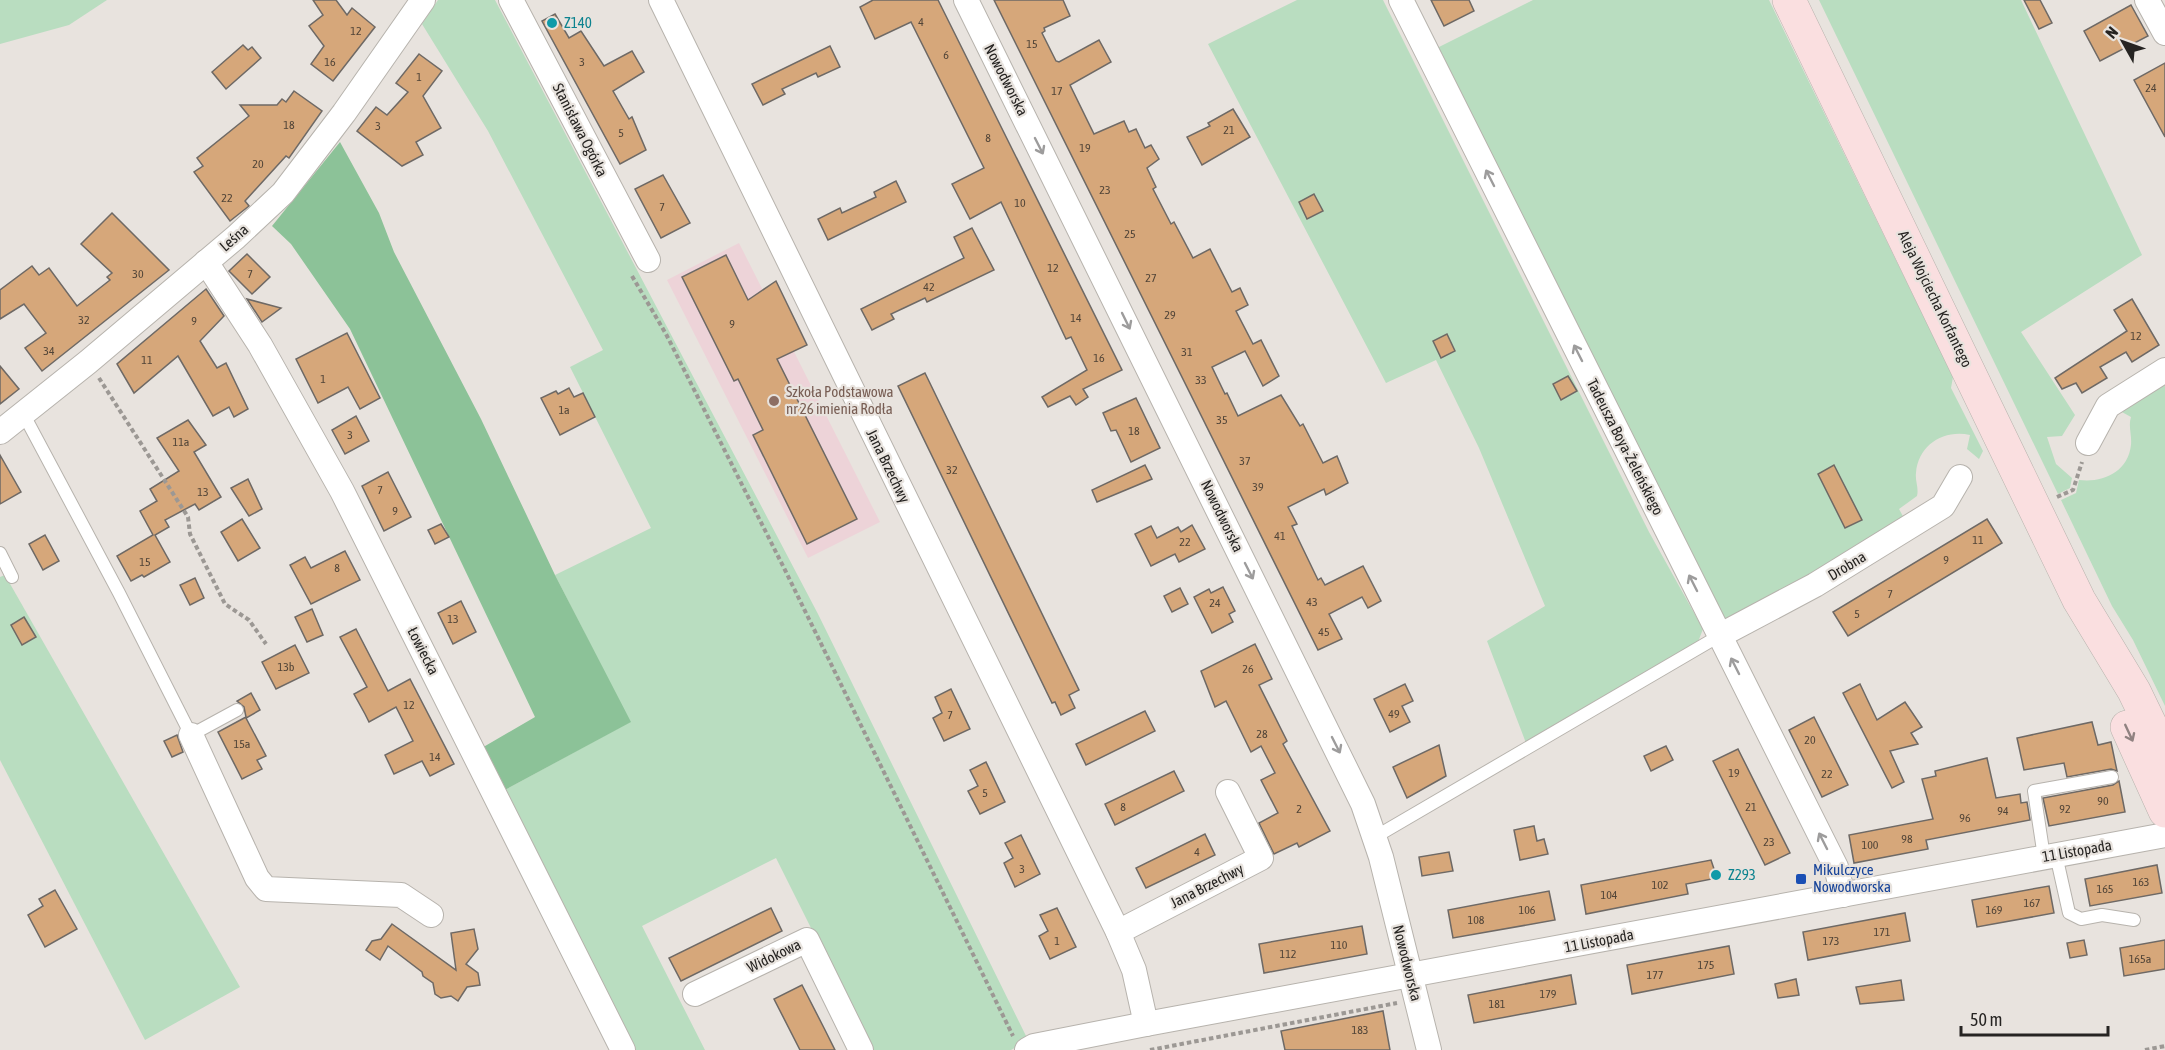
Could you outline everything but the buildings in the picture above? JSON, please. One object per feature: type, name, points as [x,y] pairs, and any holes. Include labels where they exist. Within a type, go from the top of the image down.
[{"type":"main road","name":"Aleja Wojciecha Korfantego","points":[[1789,0],[2079,600],[2134,691],[2165,755]]},
{"type":"main road","name":"Aleja Wojciecha Korfantego","points":[[2079,600],[2114,701],[2165,811]]},
{"type":"street","name":"Leśna","points":[[0,432],[24,416],[88,362],[283,193],[344,113],[423,0]]},
{"type":"street","name":"Stanisława Ogórka","points":[[511,0],[638,264]]},
{"type":"street","name":"Jana Brzechwy","points":[[661,0],[1118,932],[1134,970],[1146,1024]]},
{"type":"street","name":"Nowodworska","points":[[966,0],[1347,768],[1375,837],[1429,1050]]},
{"type":"street","name":"Tadeusza Boya-Żeleńskiego","points":[[1401,0],[1836,867],[1843,895]]},
{"type":"street","points":[[2147,0],[2165,33]]},
{"type":"street","name":"Łowiecka","points":[[206,262],[265,353],[342,491],[623,1050]]},
{"type":"street","points":[[2088,443],[2108,406],[2165,370]]},
{"type":"street","name":"Drobna","points":[[1719,636],[1815,585],[1943,506],[1959,477]]},
{"type":"street","points":[[191,735],[257,878],[266,889],[401,895],[431,915]]},
{"type":"street","name":"Jana Brzechwy","points":[[1118,932],[1261,858],[1228,792]]},
{"type":"street","name":"11 Listopada","points":[[1025,1045],[1411,977],[2165,835]]},
{"type":"street","name":"Widokowa","points":[[695,994],[807,939],[861,1050]]},
{"type":"lane","points":[[24,416],[191,735],[237,710]]},
{"type":"lane","points":[[0,553],[12,577]]},
{"type":"lane","points":[[1375,837],[1719,636]]},
{"type":"lane","points":[[2112,777],[2034,791],[2050,856],[2069,913],[2080,919],[2102,915],[2134,920]]},
{"type":"path","points":[[638,264],[666,334],[1025,1045]]},
{"type":"path","points":[[88,362],[188,517],[190,534],[225,604],[249,620],[266,644]]},
{"type":"path","points":[[2056,498],[2073,490],[2088,443]]},
{"type":"path","points":[[1150,1050],[1397,1003],[1404,1007],[1418,1004]]},
{"type":"path","points":[[2145,1050],[2165,1046]]},
{"type":"shaded area","name":"Szkoła Podstawowa nr 26 imienia Rodła","points":[[739,243],[880,522],[808,558],[667,280]]},
{"type":"green space","points":[[0,0],[107,0],[69,25],[0,44]]},
{"type":"green space","points":[[438,0],[495,0],[818,614],[1028,1040],[1011,1050],[872,1050],[776,858],[642,926],[705,1050],[636,1050],[501,792],[630,722],[555,575],[651,528],[570,367],[603,350],[488,131],[422,24]]},
{"type":"green space","points":[[1297,0],[1383,0],[1649,532],[1703,629],[1698,642],[1526,743],[1487,641],[1545,606],[1479,448],[1436,360],[1386,383],[1208,44]]},
{"type":"green space","points":[[1533,0],[1769,0],[1953,377],[1951,388],[1983,451],[1979,459],[1967,449],[1970,435],[1951,434],[1934,441],[1927,447],[1918,463],[1917,496],[1899,509],[1905,520],[1754,613],[1728,620],[1718,614],[1435,49]]},
{"type":"green space","points":[[1819,0],[2021,0],[2142,255],[2021,332],[2075,415],[2062,436],[2047,437],[2056,464],[2072,478],[2070,488],[2058,494]]},
{"type":"green space","points":[[340,142],[379,213],[394,252],[481,419],[555,575],[631,722],[501,792],[480,749],[535,717],[350,329],[291,244],[272,226]]},
{"type":"green space","points":[[2165,382],[2165,706],[2133,640],[2112,606],[2061,500],[2076,493],[2079,480],[2097,480],[2120,469],[2129,454],[2131,445],[2131,417],[2120,411]]},
{"type":"green space","points":[[5,575],[240,987],[145,1040],[0,760],[0,577]]},
{"type":"place","name":"Z140","points":[[552,23]]},
{"type":"place","name":"Szkoła Podstawowa nr 26 imienia Rodła","points":[[774,401]]},
{"type":"place","name":"Z293","points":[[1716,875]]},
{"type":"place","name":"Mikulczyce Nowodworska","points":[[1801,879]]}]
